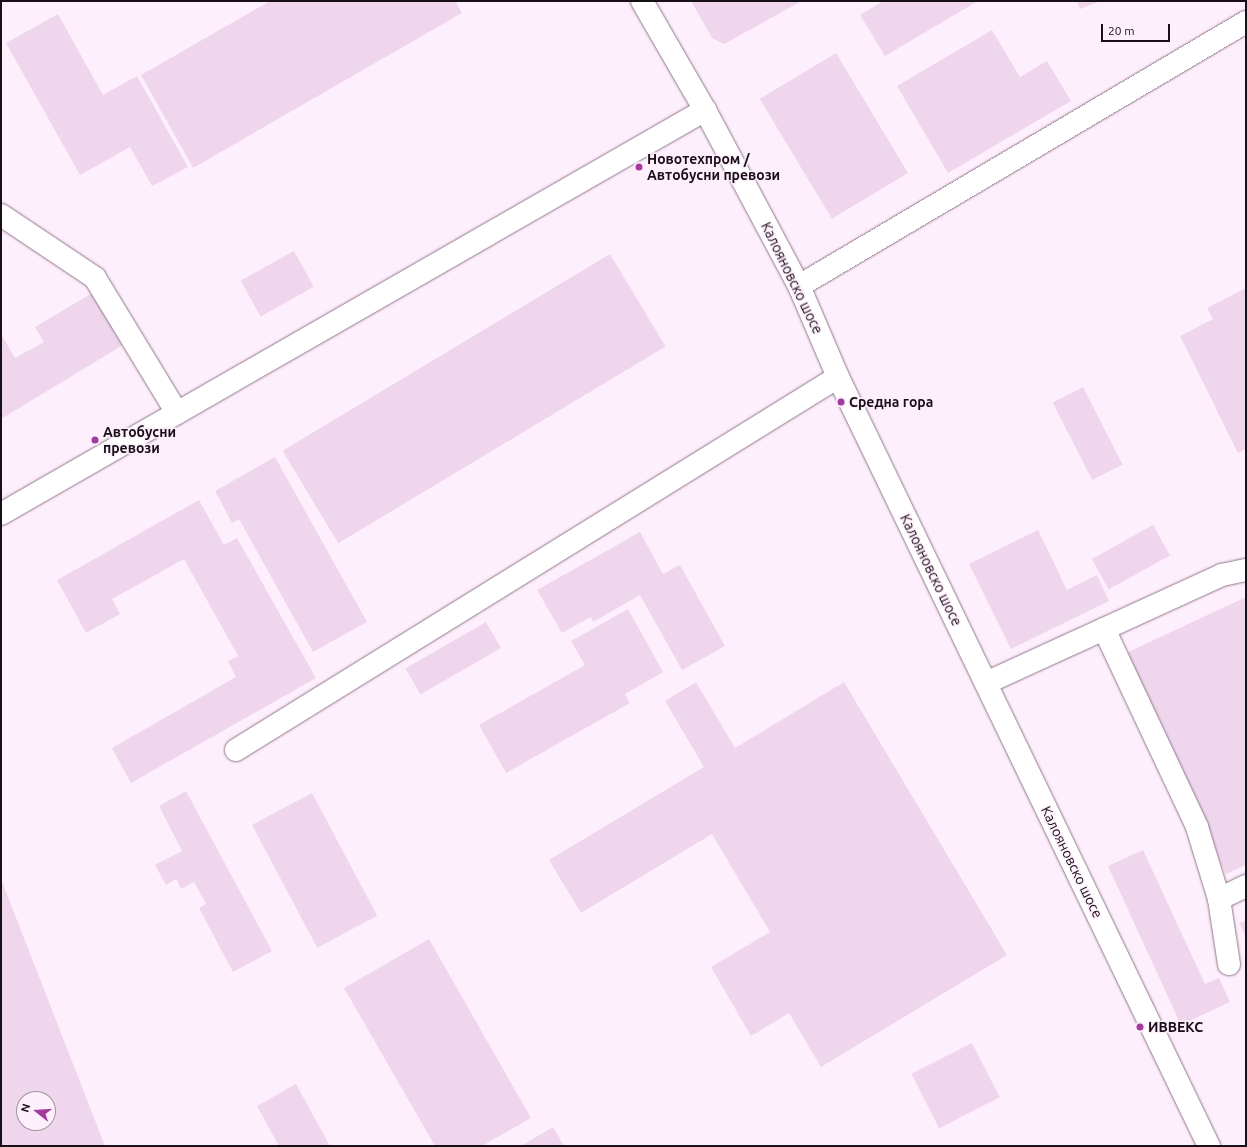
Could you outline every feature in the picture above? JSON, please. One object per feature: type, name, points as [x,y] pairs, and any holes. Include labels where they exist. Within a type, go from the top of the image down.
[{"type":"street","name":"Калояновско шосе","points":[[642,1],[705,110],[799,286],[838,377],[1209,1146]]},
{"type":"street","points":[[799,286],[1246,22]]},
{"type":"street","points":[[1,514],[705,110]]},
{"type":"street","points":[[1,214],[95,278],[177,413]]},
{"type":"street","points":[[236,750],[838,377]]},
{"type":"street","points":[[986,684],[1222,575],[1246,570]]},
{"type":"street","points":[[1104,629],[1197,827],[1219,899],[1229,964]]},
{"type":"street","points":[[1219,899],[1246,886]]},
{"type":"building","points":[[270,1],[455,1],[462,13],[193,168],[141,75]]},
{"type":"building","points":[[691,1],[802,1],[724,44],[712,38]]},
{"type":"building","points":[[883,1],[978,1],[885,56],[860,15]]},
{"type":"building","points":[[1077,1],[1101,1],[1080,9]]},
{"type":"building","points":[[58,14],[103,95],[137,76],[188,167],[152,186],[130,147],[80,175],[6,43]]},
{"type":"building","points":[[992,30],[1020,77],[1047,61],[1071,101],[948,173],[897,86]]},
{"type":"building","points":[[836,53],[908,173],[832,219],[760,99]]},
{"type":"building","points":[[294,251],[314,287],[261,316],[241,281]]},
{"type":"building","points":[[610,254],[666,347],[338,543],[283,451]]},
{"type":"building","points":[[1246,288],[1246,449],[1238,453],[1180,336],[1213,319],[1207,308]]},
{"type":"building","points":[[92,293],[123,345],[1,419],[1,334],[15,358],[44,342],[35,327]]},
{"type":"building","points":[[1083,387],[1122,465],[1092,480],[1053,402]]},
{"type":"building","points":[[275,457],[367,622],[313,652],[239,519],[232,523],[215,491]]},
{"type":"building","points":[[199,500],[224,545],[237,538],[316,678],[131,783],[112,748],[236,677],[228,661],[238,656],[184,559],[112,599],[120,614],[86,633],[57,580]]},
{"type":"building","points":[[1153,525],[1170,556],[1109,590],[1092,559]]},
{"type":"building","points":[[1038,530],[1067,590],[1097,575],[1109,601],[1011,649],[969,564]]},
{"type":"building","points":[[640,532],[663,574],[680,565],[725,646],[682,670],[640,595],[593,622],[591,617],[562,633],[537,590]]},
{"type":"building","points":[[1244,598],[1246,602],[1246,865],[1226,874],[1126,653]]},
{"type":"building","points":[[628,609],[663,672],[625,694],[630,703],[506,773],[479,725],[585,665],[571,641]]},
{"type":"building","points":[[486,622],[501,648],[420,694],[405,668]]},
{"type":"building","points":[[696,682],[735,748],[844,682],[1007,955],[821,1067],[789,1013],[751,1036],[711,967],[770,932],[712,834],[581,913],[549,860],[704,767],[665,701]]},
{"type":"building","points":[[186,791],[272,951],[233,972],[199,908],[206,904],[194,882],[181,889],[176,879],[166,885],[155,865],[182,851],[159,806]]},
{"type":"building","points":[[312,793],[377,916],[317,948],[252,825]]},
{"type":"building","points":[[1143,850],[1205,984],[1219,978],[1230,1002],[1181,1025],[1108,866]]},
{"type":"building","points":[[1,879],[105,1146],[1,1146]]},
{"type":"building","points":[[1246,920],[1246,937],[1239,923]]},
{"type":"building","points":[[429,939],[531,1118],[482,1146],[435,1146],[344,988]]},
{"type":"building","points":[[972,1043],[1000,1097],[939,1128],[911,1074]]},
{"type":"building","points":[[296,1084],[330,1146],[279,1146],[257,1106]]},
{"type":"building","points":[[553,1127],[564,1146],[521,1146]]},
{"type":"place","name":"Новотехпром / Автобусни превози","points":[[639,167]]},
{"type":"place","name":"Средна гора","points":[[841,402]]},
{"type":"place","name":"Автобусни превози","points":[[95,440]]},
{"type":"place","name":"ИВВЕКС","points":[[1140,1027]]}]
